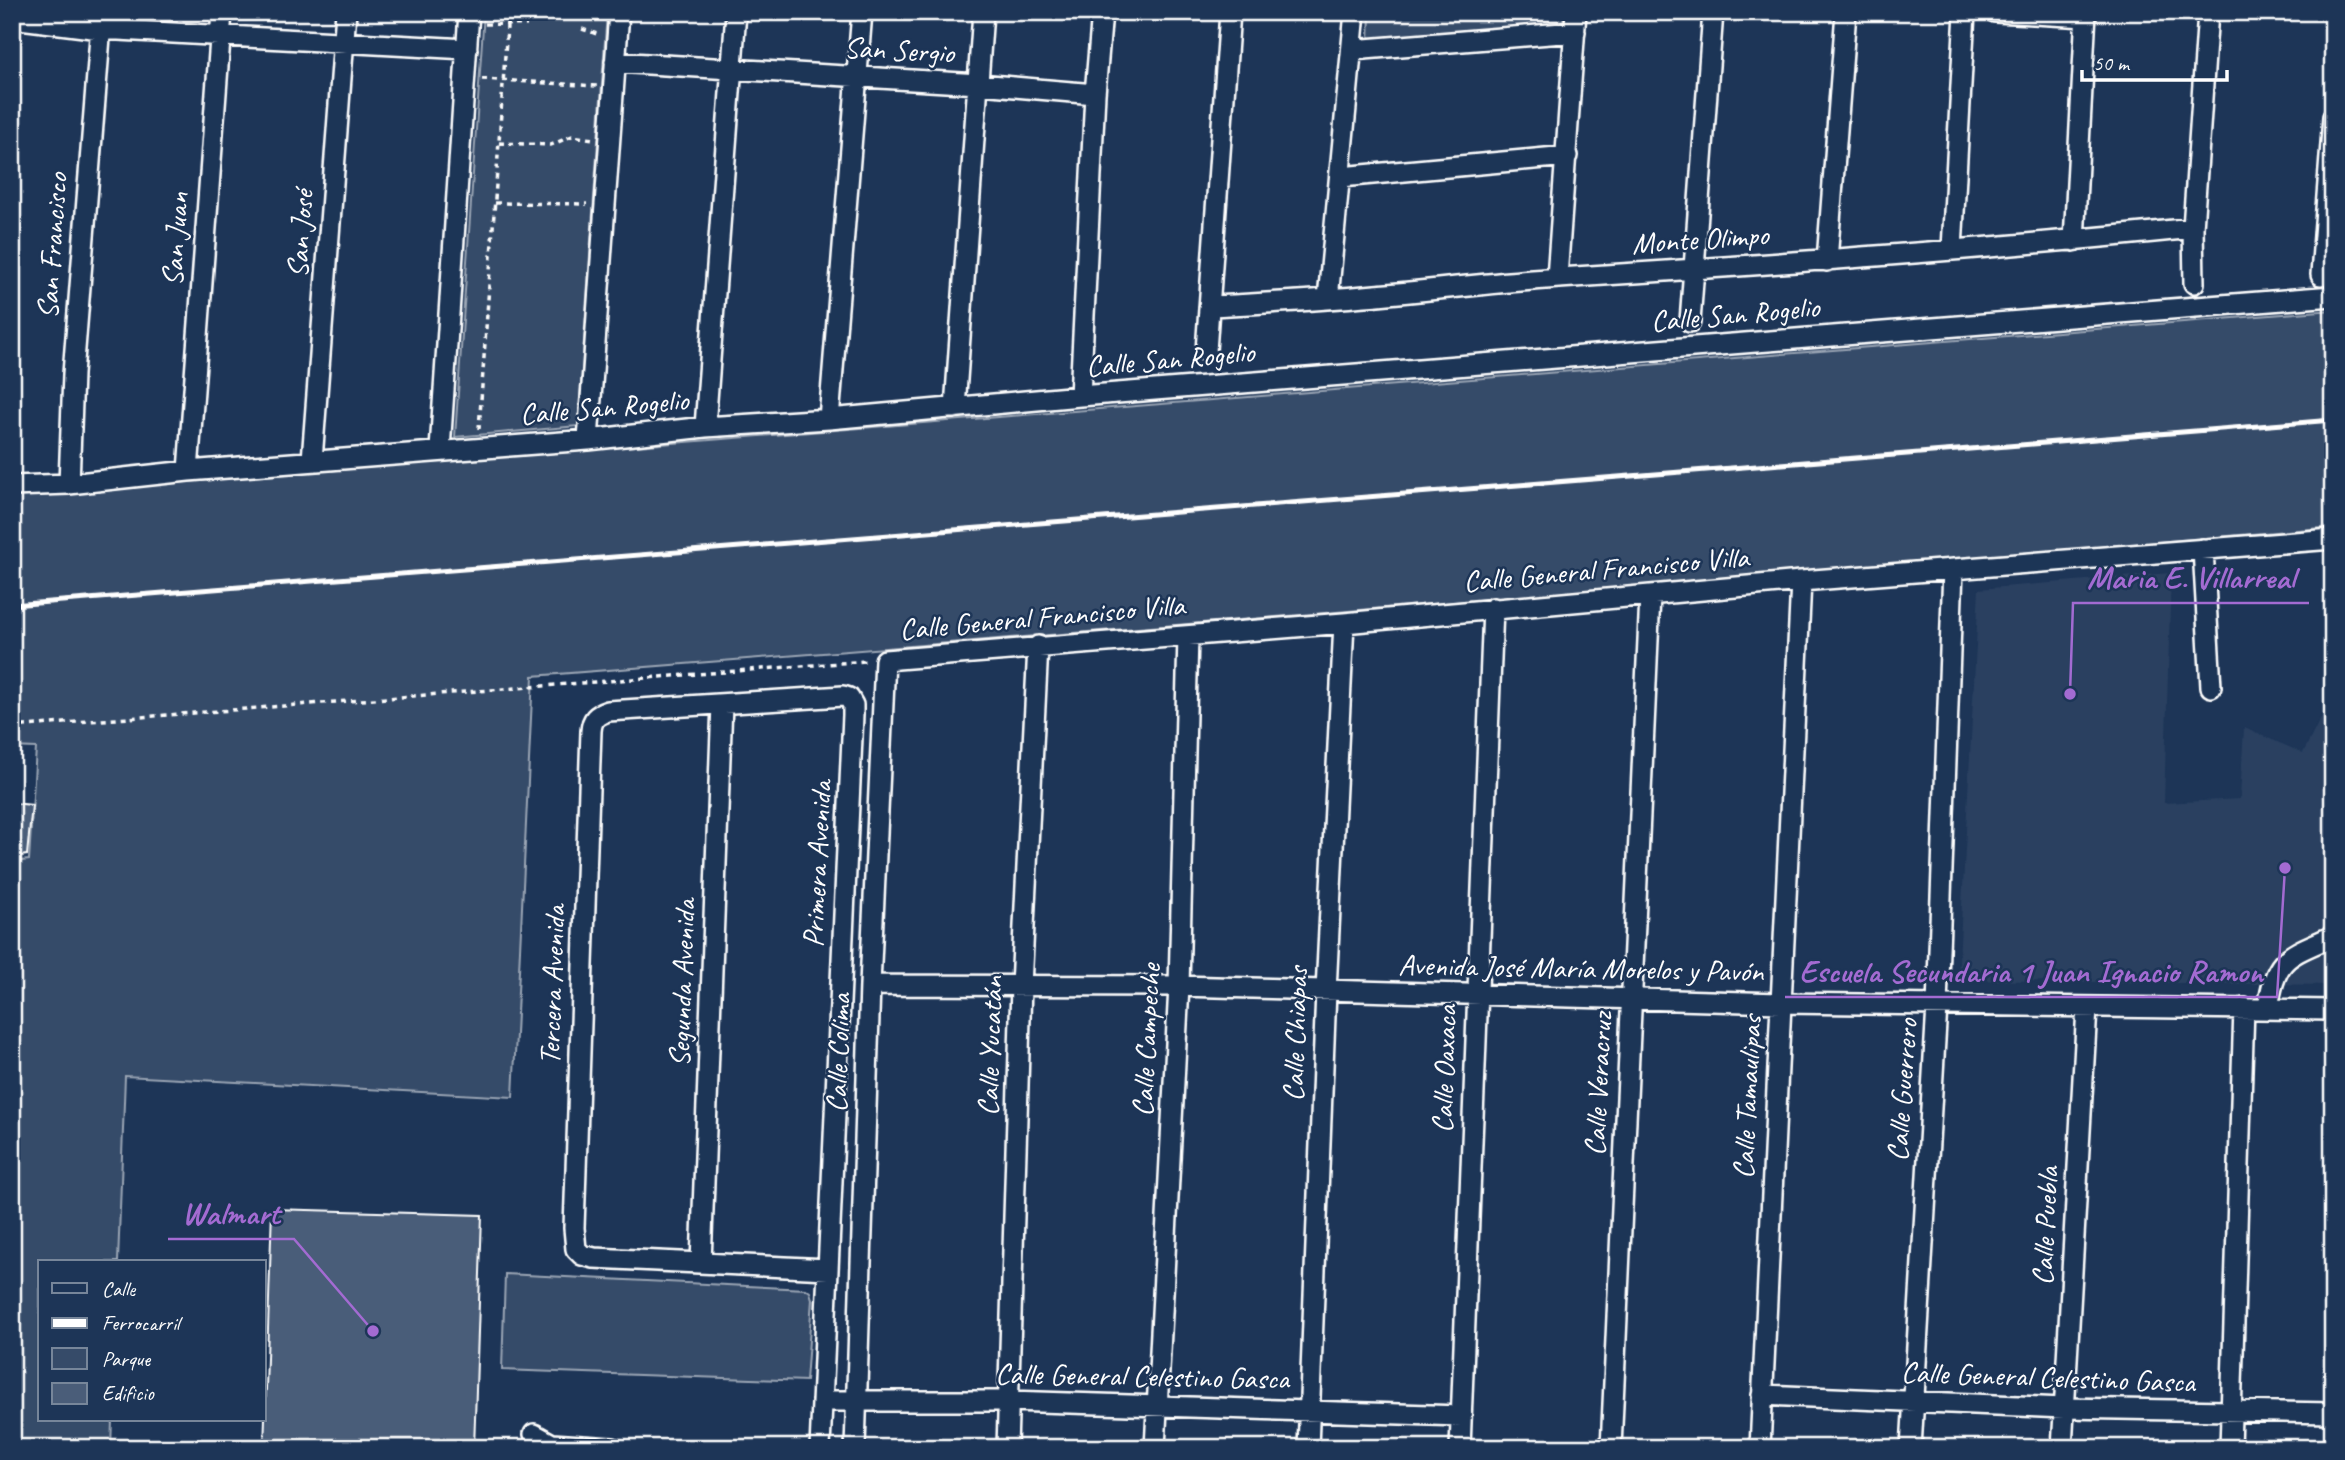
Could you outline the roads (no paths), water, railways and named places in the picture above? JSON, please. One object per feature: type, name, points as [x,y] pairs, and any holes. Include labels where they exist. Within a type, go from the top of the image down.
[{"type":"street","name":"San Juan","points":[[188,471],[222,12]]},
{"type":"street","name":"San José","points":[[312,460],[346,12]]},
{"type":"street","points":[[588,440],[619,12]]},
{"type":"street","points":[[705,427],[736,12]]},
{"type":"street","points":[[830,419],[862,12]]},
{"type":"street","points":[[955,408],[983,12]]},
{"type":"street","points":[[1080,396],[1095,94],[1102,12]]},
{"type":"street","points":[[1206,351],[1230,12]]},
{"type":"street","points":[[1328,299],[1355,12]]},
{"type":"street","points":[[1690,322],[1713,12]]},
{"type":"street","points":[[1827,261],[1846,12]]},
{"type":"street","points":[[1952,249],[1965,12]]},
{"type":"street","points":[[1995,12],[2086,15],[2074,241]]},
{"type":"street","points":[[2194,283],[2193,228],[2208,12]]},
{"type":"street","points":[[12,18],[101,21],[220,37],[467,49]]},
{"type":"street","points":[[440,450],[467,49],[476,18]]},
{"type":"street","name":"San Francisco","points":[[69,484],[73,374],[101,21]]},
{"type":"street","points":[[1352,50],[1576,22],[1557,278]]},
{"type":"street","name":"San Sergio","points":[[615,62],[979,84],[1095,94]]},
{"type":"street","points":[[2321,275],[2329,222],[2333,117]]},
{"type":"street","points":[[1340,177],[1567,156]]},
{"type":"street","name":"Monte Olimpo","points":[[1210,306],[1328,299],[1557,278],[1827,261],[2074,241],[2193,228]]},
{"type":"street","name":"Calle San Rogelio","points":[[12,486],[69,484],[312,460],[588,440],[705,427],[2333,296]]},
{"type":"street","name":"Calle General Francisco Villa","points":[[885,660],[1344,623],[1801,581],[2333,539]]},
{"type":"street","points":[[2203,549],[2211,687]]},
{"type":"street","name":"Calle Guerrero","points":[[1911,1448],[1937,1006],[1953,569]]},
{"type":"street","name":"Calle Tamaulipas","points":[[1760,1448],[1801,581]]},
{"type":"street","name":"Calle Veracruz","points":[[1611,1448],[1650,596]]},
{"type":"street","name":"Calle Oaxaca","points":[[1460,1448],[1493,608]]},
{"type":"street","name":"Calle Chiapas","points":[[1308,1448],[1344,623]]},
{"type":"street","name":"Calle Campeche","points":[[1155,1448],[1179,986],[1188,636]]},
{"type":"street","name":"Calle Yucatán","points":[[1007,1448],[1021,986],[1038,646]]},
{"type":"street","name":"Calle Colima","points":[[855,1448],[870,985],[885,660]]},
{"type":"street","name":"Primera Avenida","points":[[722,704],[843,695],[851,700],[853,715],[820,1448]]},
{"type":"street","name":"Tercera Avenida","points":[[701,1264],[594,1258],[582,1255],[576,1249],[574,1228],[591,731],[597,715],[608,712],[722,704]]},
{"type":"street","name":"Segunda Avenida","points":[[701,1264],[722,704]]},
{"type":"street","points":[[2268,1009],[2272,985],[2283,962],[2291,954],[2333,936]]},
{"type":"street","name":"Avenida José María Morelos y Pavón","points":[[870,985],[1179,986],[1781,1003],[2333,1010]]},
{"type":"street","name":"Calle Puebla","points":[[2063,1448],[2087,1008]]},
{"type":"street","points":[[2231,1448],[2244,1008]]},
{"type":"street","points":[[701,1264],[828,1269]]},
{"type":"street","name":"Calle General Celestino Gasca","points":[[1762,1395],[2064,1408],[2333,1413]]},
{"type":"street","name":"Calle General Celestino Gasca","points":[[822,1401],[1009,1401],[1461,1416]]},
{"type":"street","points":[[534,1434],[552,1444],[613,1448]]},
{"type":"railway","points":[[12,605],[2333,420]]},
{"type":"place","name":"Maria E. Villarreal","points":[[2070,694]]},
{"type":"place","name":"Escuela Secundaria 1 Juan Ignacio Ramon","points":[[2285,868]]},
{"type":"place","name":"Walmart","points":[[373,1331]]}]
